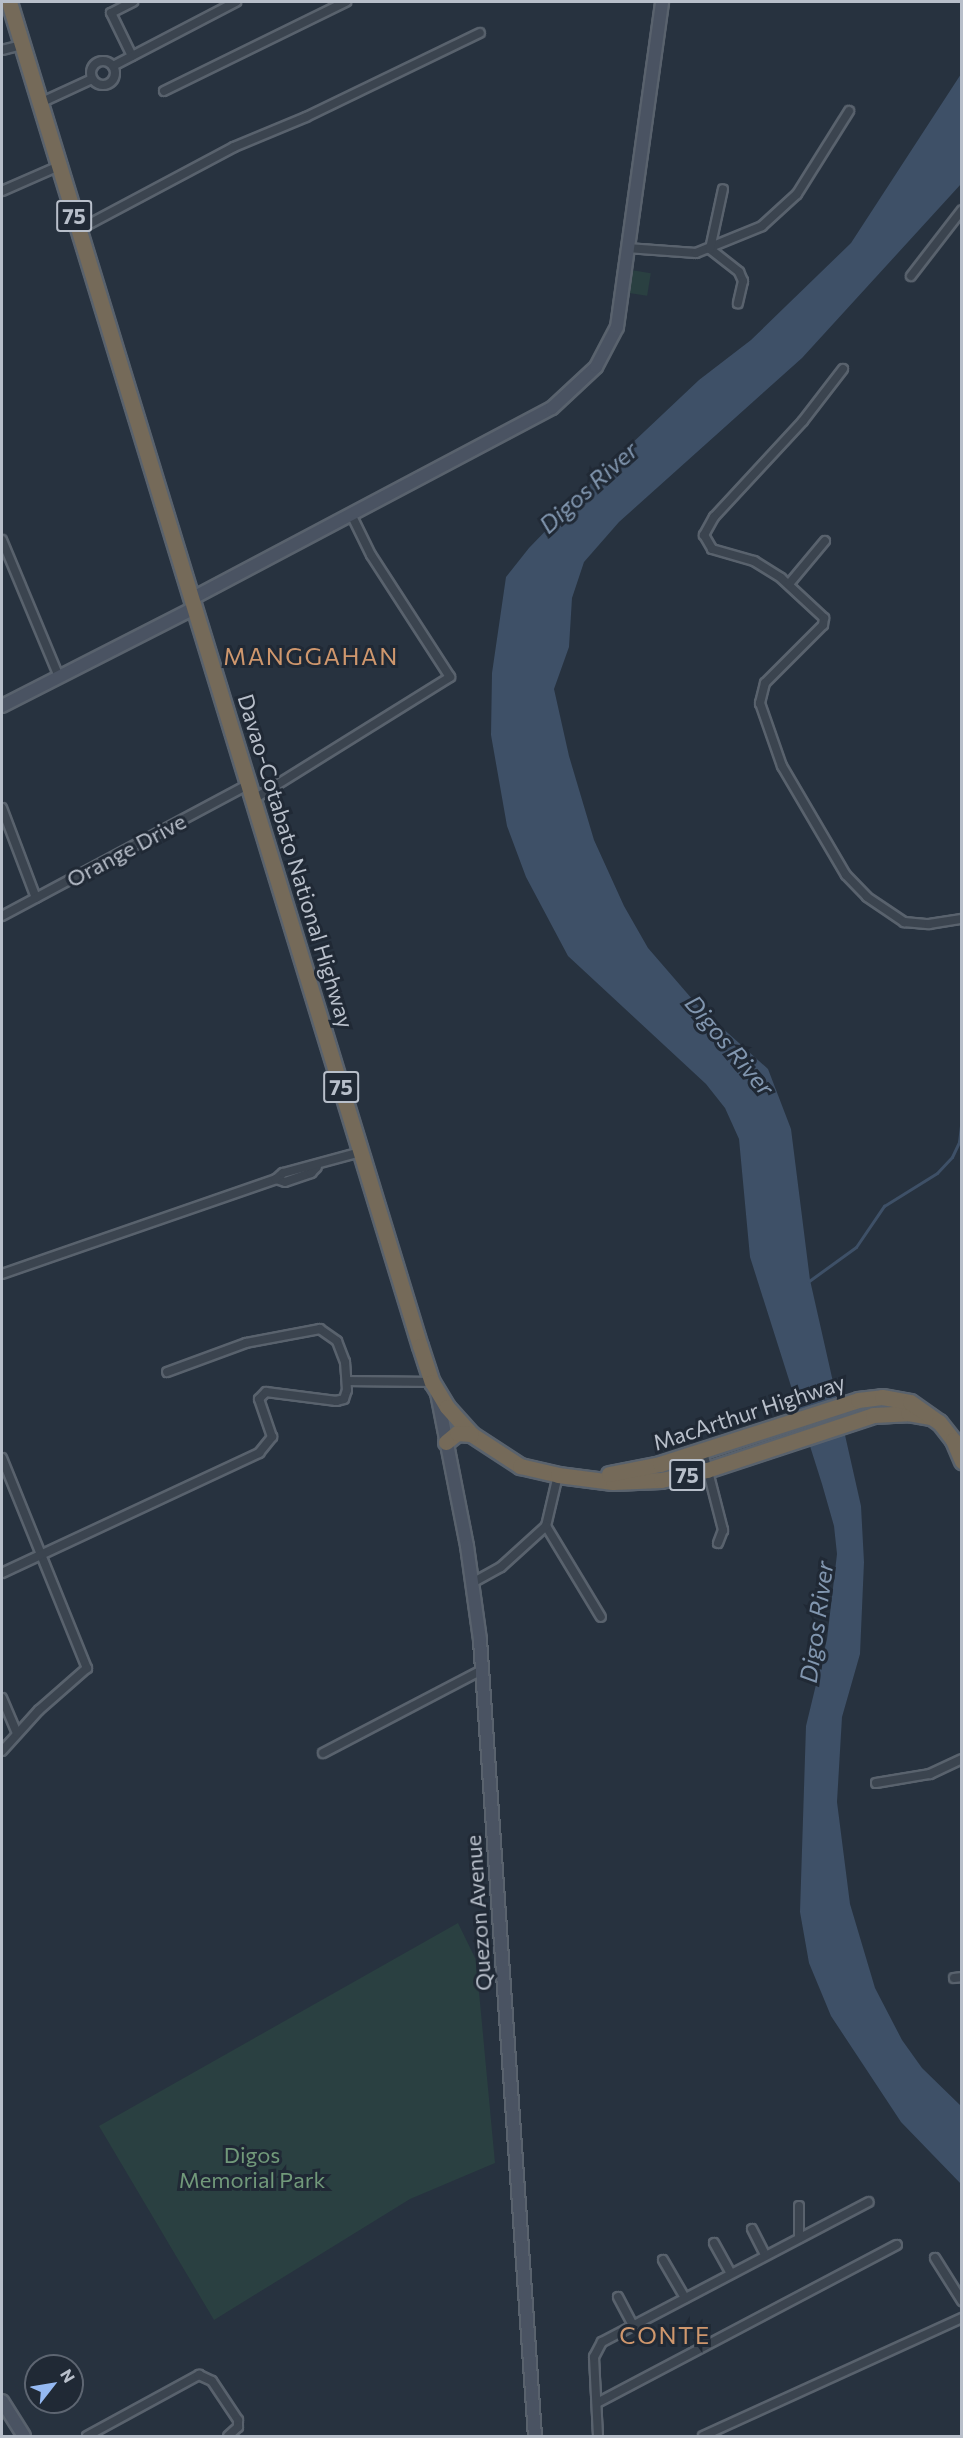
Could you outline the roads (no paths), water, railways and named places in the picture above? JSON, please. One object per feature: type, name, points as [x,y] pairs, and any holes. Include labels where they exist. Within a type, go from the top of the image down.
[{"type":"highway","name":"Davao-Cotabato National Highway","points":[[9,2],[434,1386]]},
{"type":"highway","name":"MacArthur Highway","points":[[434,1386],[471,1434],[520,1466],[558,1475],[638,1482],[707,1470],[850,1421],[895,1412],[931,1417]]},
{"type":"highway","name":"MacArthur Highway","points":[[576,1477],[636,1470],[702,1452],[870,1398],[895,1398],[910,1402],[957,1439],[962,1461]]},
{"type":"highway","points":[[446,1442],[457,1433],[471,1434]]},
{"type":"main road","points":[[2,706],[59,677],[351,514],[567,399],[596,367],[617,327],[662,2]]},
{"type":"main road","name":"Quezon Avenue","points":[[434,1386],[472,1582],[482,1670],[535,2436]]},
{"type":"main road","points":[[3,2408],[24,2436]]},
{"type":"street","points":[[132,56],[111,13],[133,2]]},
{"type":"street","points":[[92,79],[92,66],[98,61],[113,66],[236,2]]},
{"type":"street","points":[[164,91],[346,2]]},
{"type":"street","points":[[78,230],[199,169],[234,147],[306,117],[480,33]]},
{"type":"street","points":[[2,50],[22,45]]},
{"type":"street","points":[[92,79],[98,84],[109,83],[114,77],[113,66]]},
{"type":"street","points":[[40,103],[92,79]]},
{"type":"street","points":[[627,248],[696,253],[762,226],[797,194],[849,111]]},
{"type":"street","points":[[2,191],[59,166]]},
{"type":"street","points":[[710,249],[723,189]]},
{"type":"street","points":[[911,276],[962,210]]},
{"type":"street","points":[[710,249],[739,272],[743,281],[738,303]]},
{"type":"street","points":[[843,369],[803,421],[714,517],[704,535],[712,549],[754,561],[789,584],[825,621],[770,676],[761,692],[762,713],[782,766],[857,888],[904,922],[929,924],[962,919]]},
{"type":"street","points":[[254,799],[450,677],[371,555],[351,514]]},
{"type":"street","points":[[2,540],[59,677]]},
{"type":"street","points":[[789,584],[825,541]]},
{"type":"street","name":"Orange Drive","points":[[2,916],[250,784]]},
{"type":"street","points":[[2,808],[36,898]]},
{"type":"street","points":[[2,1274],[276,1179],[285,1182],[311,1173],[317,1167],[361,1152]]},
{"type":"street","points":[[2,1573],[265,1449],[272,1437],[259,1400],[266,1392],[340,1401],[346,1395],[348,1381],[337,1341],[320,1329],[246,1343],[167,1372]]},
{"type":"street","points":[[348,1381],[434,1386]]},
{"type":"street","points":[[702,1452],[723,1530],[718,1543]]},
{"type":"street","points":[[2,1458],[39,1555],[87,1668],[17,1733],[2,1751]]},
{"type":"street","points":[[472,1582],[501,1567],[546,1526],[558,1475]]},
{"type":"street","points":[[546,1526],[601,1617]]},
{"type":"street","points":[[323,1753],[482,1670]]},
{"type":"street","points":[[2,1698],[17,1733]]},
{"type":"street","points":[[876,1784],[930,1774],[962,1758]]},
{"type":"street","points":[[598,2436],[596,2348],[633,2325],[869,2202]]},
{"type":"street","points":[[798,2206],[800,2238]]},
{"type":"street","points":[[752,2229],[765,2255]]},
{"type":"street","points":[[714,2243],[731,2274]]},
{"type":"street","points":[[597,2403],[897,2245]]},
{"type":"street","points":[[934,2258],[962,2301]]},
{"type":"street","points":[[663,2260],[685,2298]]},
{"type":"street","points":[[618,2297],[633,2325]]},
{"type":"street","points":[[703,2436],[962,2318]]},
{"type":"street","points":[[87,2436],[187,2380],[203,2375],[238,2420],[238,2427],[228,2436]]},
{"type":"water","name":"Digos River","points":[[961,74],[961,184],[802,358],[619,522],[584,562],[572,598],[569,647],[554,689],[569,756],[594,840],[624,906],[648,948],[699,1007],[768,1069],[791,1129],[810,1280],[861,1506],[864,1562],[860,1654],[842,1717],[837,1802],[850,1904],[875,1988],[902,2040],[922,2068],[961,2106],[961,2184],[901,2122],[831,2016],[809,1963],[800,1912],[806,1726],[827,1639],[837,1554],[834,1526],[822,1484],[750,1257],[739,1139],[725,1108],[706,1084],[568,956],[526,877],[507,826],[491,735],[492,673],[506,577],[529,548],[610,464],[699,380],[751,340],[851,243]]},
{"type":"waterway","points":[[809,1281],[856,1247],[884,1206],[937,1173],[952,1157],[959,1142],[962,1116]]},
{"type":"district","name":"MANGGAHAN","points":[[311,656]]},
{"type":"district","name":"CONTE","points":[[665,2335]]},
{"type":"park label","name":"Digos Memorial Park","points":[[252,2166]]}]
